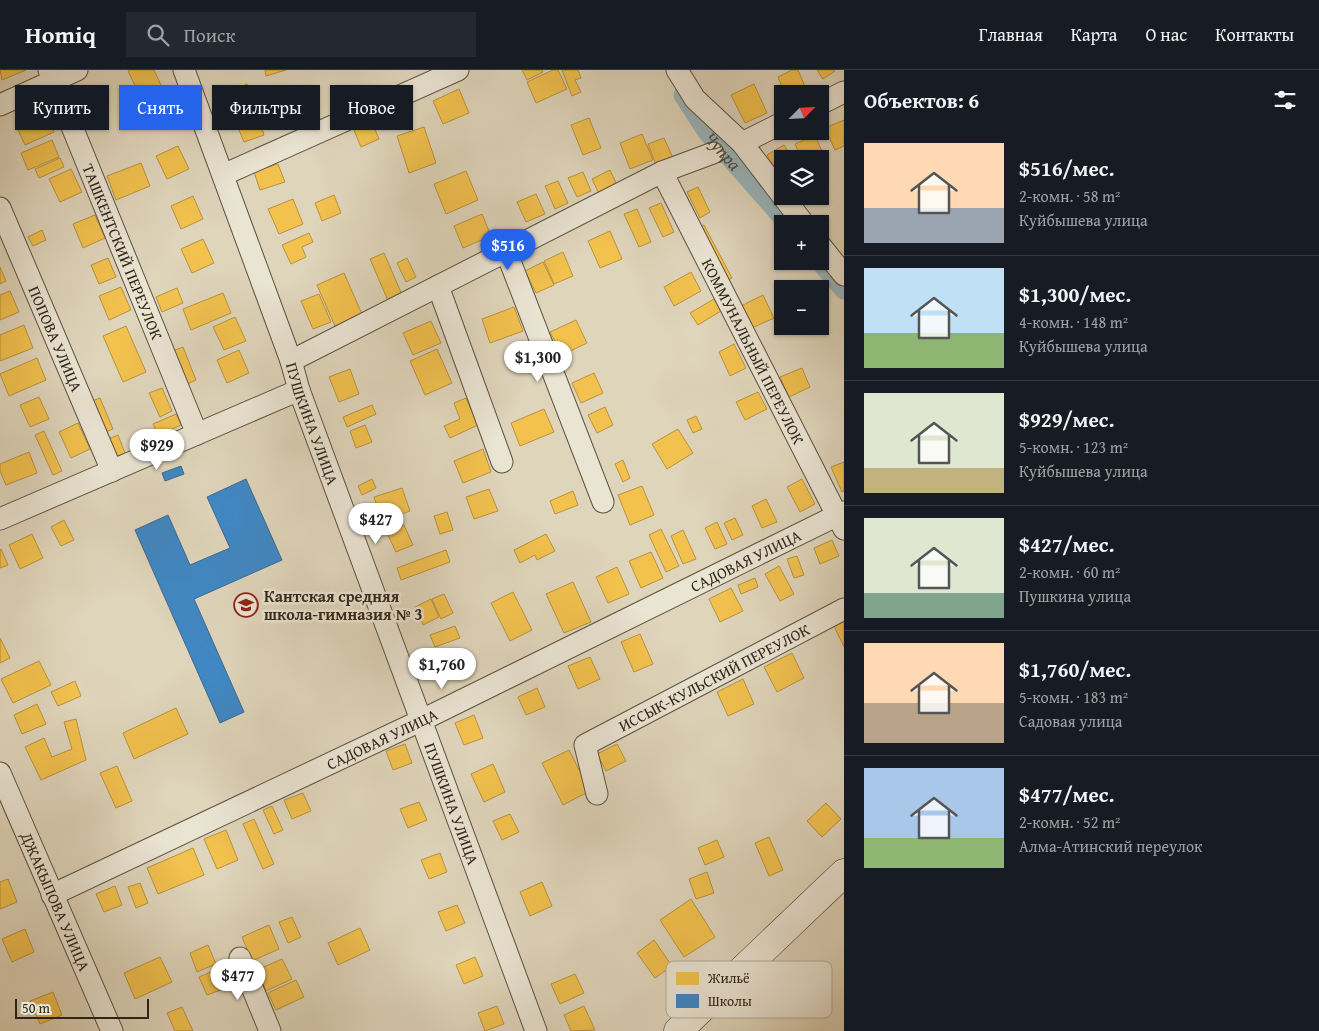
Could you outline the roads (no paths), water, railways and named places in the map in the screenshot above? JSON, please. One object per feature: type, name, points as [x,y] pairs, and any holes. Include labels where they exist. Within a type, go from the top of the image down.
[{"type":"street","points":[[0,105],[51,75],[77,70]]},
{"type":"street","name":"ПУШКИНА УЛИЦА","points":[[184,70],[291,360],[299,390],[536,1031]]},
{"type":"street","points":[[223,175],[458,70]]},
{"type":"street","points":[[677,70],[695,99],[742,143],[797,215]]},
{"type":"street","name":"ТАШКЕНТСКИЙ ПЕРЕУЛОК","points":[[51,75],[197,434]]},
{"type":"street","points":[[829,100],[844,92]]},
{"type":"street","points":[[742,143],[774,127]]},
{"type":"street","points":[[291,360],[662,172],[712,153]]},
{"type":"street","name":"КОММУНАЛЬНЫЙ ПЕРЕУЛОК","points":[[662,172],[842,519]]},
{"type":"street","name":"ПОПОВА УЛИЦА","points":[[0,208],[112,471]]},
{"type":"street","points":[[506,251],[603,502]]},
{"type":"street","points":[[829,256],[844,275]]},
{"type":"street","points":[[438,286],[502,462]]},
{"type":"street","points":[[0,519],[299,390]]},
{"type":"street","name":"САДОВАЯ УЛИЦА","points":[[52,895],[842,519]]},
{"type":"street","name":"ИССЫК-КУЛЬСКИЙ ПЕРЕУЛОК","points":[[597,794],[585,745],[844,610]]},
{"type":"street","name":"ДЖАКЫПОВА УЛИЦА","points":[[0,773],[112,1031]]},
{"type":"street","points":[[752,961],[844,873]]},
{"type":"street","points":[[240,958],[270,1031]]},
{"type":"street","points":[[678,1031],[692,1018]]},
{"type":"waterway","name":"Чупра","points":[[683,95],[707,132],[780,215]]},
{"type":"waterway","name":"Чупра","points":[[827,270],[844,290]]},
{"type":"place","name":"Кантская средняя школа-гимназия № 3","points":[[246,605]]}]
